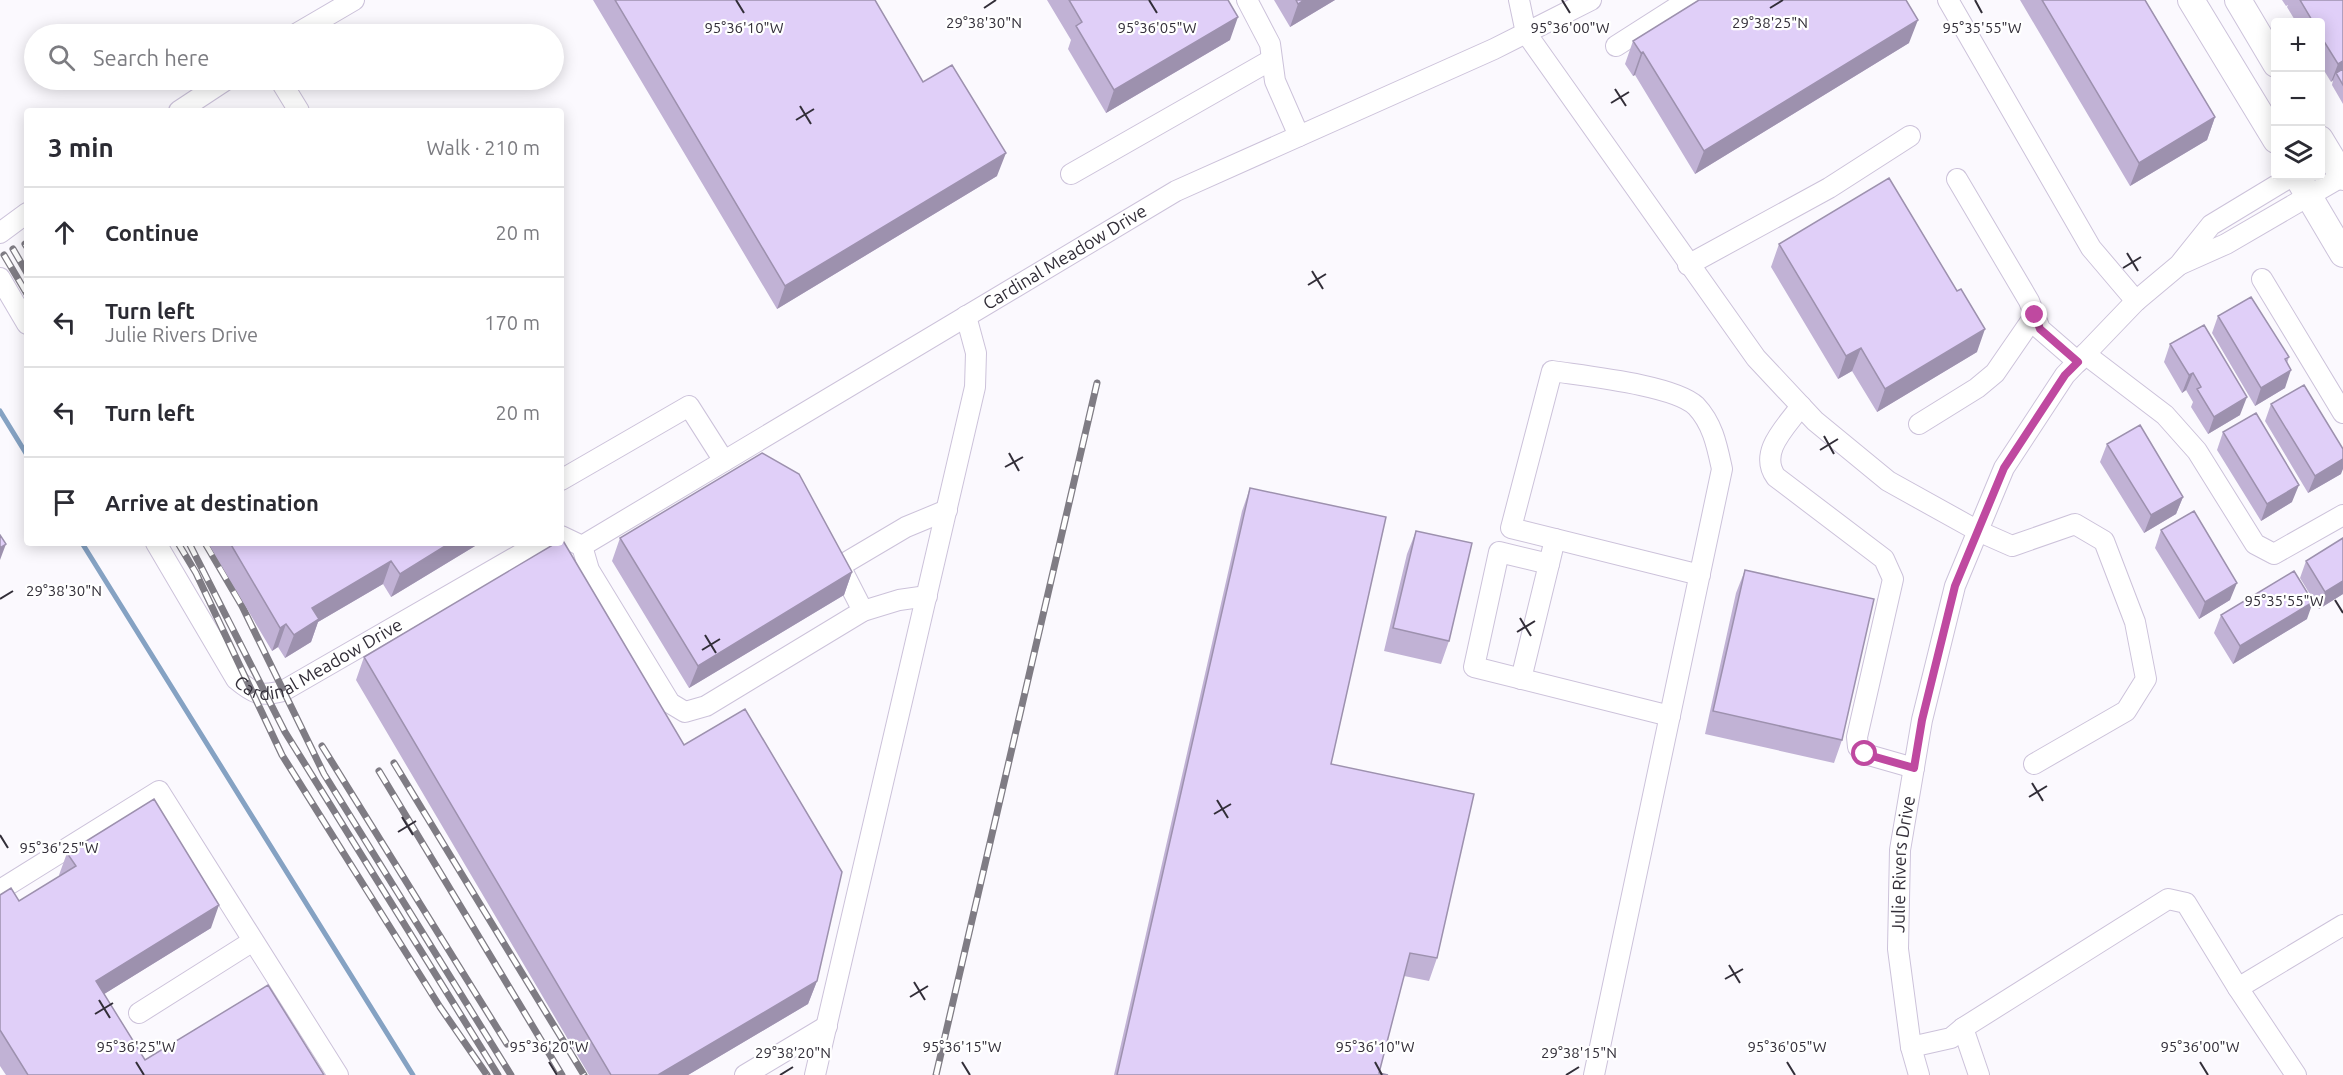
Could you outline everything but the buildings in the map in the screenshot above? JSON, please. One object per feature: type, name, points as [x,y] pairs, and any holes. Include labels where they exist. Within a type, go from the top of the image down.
[{"type":"main road","points":[[2191,0],[2271,132]]},
{"type":"main road","points":[[2238,0],[2271,56]]},
{"type":"main road","points":[[2328,149],[2343,176]]},
{"type":"main road","points":[[2303,186],[2343,254]]},
{"type":"street","points":[[313,24],[354,0]]},
{"type":"street","points":[[1247,0],[1270,44],[1275,81],[1299,136]]},
{"type":"street","points":[[1519,0],[1526,33],[1688,265],[1756,358],[1815,421],[1888,481],[1978,531],[2012,546],[2075,524],[2104,541],[2135,622],[2146,679],[2126,711],[2034,764]]},
{"type":"street","name":"Cardinal Meadow Drive","points":[[582,546],[1176,191],[1526,33],[1591,0]]},
{"type":"street","points":[[1616,46],[1688,0]]},
{"type":"street","points":[[1948,0],[2091,248],[2136,300]]},
{"type":"street","points":[[1071,174],[1271,60]]},
{"type":"street","points":[[184,108],[211,90]]},
{"type":"street","points":[[286,90],[297,108]]},
{"type":"street","points":[[1688,265],[1828,188],[1910,136]]},
{"type":"street","name":"Julie Rivers Drive","points":[[1919,1075],[1911,1047],[1898,949],[1900,850],[1922,720],[1955,586],[2004,468],[2065,375],[2136,300],[2179,266],[2226,244],[2303,186],[2343,176]]},
{"type":"street","points":[[1957,179],[2035,315],[2040,329],[2165,415],[2197,452],[2255,544],[2274,554],[2343,514]]},
{"type":"street","name":"Julie Rivers Drive","points":[[2179,266],[2211,225],[2285,180]]},
{"type":"street","points":[[0,233],[24,215]]},
{"type":"street","points":[[0,278],[24,319]]},
{"type":"street","points":[[2262,279],[2343,413]]},
{"type":"street","points":[[1919,424],[1995,373],[2035,315]]},
{"type":"street","points":[[815,1075],[975,387],[976,353],[966,316]]},
{"type":"street","points":[[1594,1075],[1700,574],[1722,469],[1713,430],[1694,405],[1660,390],[1552,371],[1511,528],[1700,574]]},
{"type":"street","points":[[564,478],[690,406],[724,461]]},
{"type":"street","points":[[1801,406],[1774,443],[1768,456],[1770,469],[1776,477],[1884,559],[1890,569],[1893,579],[1857,737],[1858,747],[1865,754],[1914,768]]},
{"type":"street","points":[[863,611],[840,566],[906,527],[947,510]]},
{"type":"street","points":[[564,537],[582,546],[589,570],[670,703],[685,712],[706,706],[863,611],[899,600],[927,597]]},
{"type":"street","points":[[1521,679],[1555,539]]},
{"type":"street","name":"Cardinal Meadow Drive","points":[[158,546],[236,679],[252,693],[267,695],[283,691],[535,546]]},
{"type":"street","points":[[1550,564],[1499,552],[1474,667],[1670,716]]},
{"type":"street","points":[[0,890],[159,791],[338,1075]]},
{"type":"street","points":[[1911,1047],[1951,1038],[1963,1028],[2168,899],[2187,903],[2238,988],[2296,1075]]},
{"type":"street","points":[[2238,988],[2343,926]]},
{"type":"street","points":[[139,1014],[253,941]]},
{"type":"street","points":[[745,1075],[827,1026]]},
{"type":"street","points":[[1963,1028],[1979,1075]]},
{"type":"waterway","points":[[0,411],[24,450]]},
{"type":"waterway","points":[[84,546],[413,1075]]},
{"type":"railway","points":[[13,249],[24,268]]},
{"type":"railway","points":[[4,255],[24,289]]},
{"type":"railway","points":[[936,1075],[1097,383]]},
{"type":"railway","points":[[180,546],[196,573],[282,755],[440,1007],[487,1075]]},
{"type":"railway","points":[[191,546],[285,732],[498,1075]]},
{"type":"railway","points":[[207,546],[242,606],[324,774],[511,1075]]},
{"type":"railway","points":[[322,746],[507,1044]]},
{"type":"railway","points":[[394,763],[584,1075]]},
{"type":"railway","points":[[379,771],[562,1075]]},
{"type":"route","points":[[1865,754],[1914,768],[1922,720],[1955,586],[2004,468],[2065,375],[2078,362],[2040,329],[2035,315]]}]
